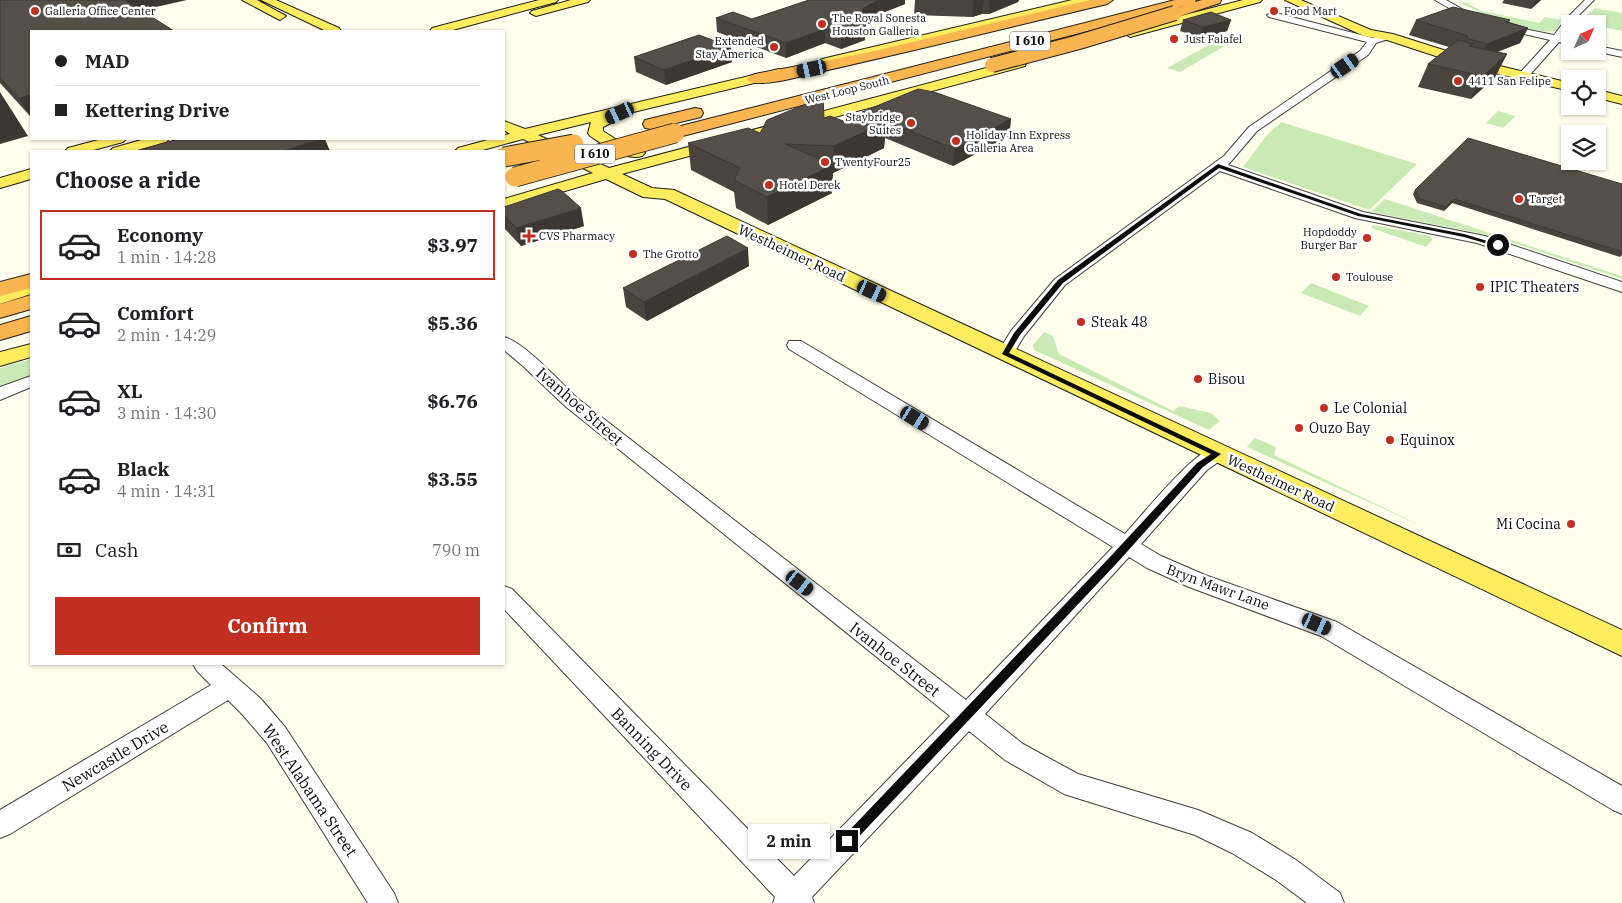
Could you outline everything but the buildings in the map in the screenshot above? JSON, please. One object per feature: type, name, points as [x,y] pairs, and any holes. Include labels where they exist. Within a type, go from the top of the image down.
[{"type":"highway","points":[[755,78],[777,76],[866,57],[1107,0]]},
{"type":"highway","points":[[841,76],[971,36],[1112,0]]},
{"type":"highway","name":"West Loop South","points":[[507,174],[575,144],[1145,0]]},
{"type":"highway","name":"West Loop South","points":[[507,174],[872,84],[1190,0]]},
{"type":"highway","points":[[738,136],[801,116],[1079,42],[1216,0]]},
{"type":"highway","points":[[872,84],[962,67],[1105,34],[1162,24]]},
{"type":"highway","points":[[505,157],[575,144]]},
{"type":"highway","points":[[0,289],[30,281]]},
{"type":"highway","points":[[0,311],[30,302]]},
{"type":"highway","points":[[0,333],[30,323]]},
{"type":"highway","points":[[0,347],[30,338]]},
{"type":"main road","points":[[248,0],[309,30]]},
{"type":"main road","points":[[255,0],[273,2],[330,29]]},
{"type":"main road","points":[[440,30],[551,3],[584,0]]},
{"type":"main road","points":[[468,150],[498,146],[524,134],[544,129],[1086,0]]},
{"type":"main road","points":[[505,204],[738,136],[822,116],[1256,0]]},
{"type":"main road","points":[[1278,0],[1304,3]]},
{"type":"main road","points":[[1291,0],[1304,3],[1343,24],[1376,35],[1389,37],[1471,63],[1527,71],[1561,84]]},
{"type":"main road","points":[[475,30],[551,3]]},
{"type":"main road","points":[[291,21],[316,29],[330,29]]},
{"type":"main road","points":[[1606,96],[1622,100]]},
{"type":"main road","points":[[630,108],[600,122],[596,126],[595,133],[615,145],[640,154],[657,156],[675,154]]},
{"type":"main road","name":"Westheimer Road","points":[[505,110],[665,186],[668,194]]},
{"type":"main road","name":"Westheimer Road","points":[[505,125],[649,193],[668,194],[1622,644]]},
{"type":"main road","points":[[81,150],[155,140]]},
{"type":"main road","points":[[498,146],[540,164],[552,176],[540,193]]},
{"type":"main road","points":[[0,171],[30,163]]},
{"type":"main road","points":[[0,183],[30,174]]},
{"type":"main road","points":[[0,298],[30,288]]},
{"type":"main road","points":[[0,359],[30,350]]},
{"type":"street","points":[[1439,0],[1451,0],[1488,21]]},
{"type":"street","points":[[1439,0],[1459,12],[1561,39]]},
{"type":"street","points":[[1527,71],[1558,38],[1570,20],[1590,0]]},
{"type":"street","points":[[1272,15],[1373,41],[1389,37]]},
{"type":"street","points":[[1005,354],[1017,334],[1060,282],[1218,166],[1235,152],[1253,130],[1364,53],[1373,41]]},
{"type":"street","points":[[1606,49],[1622,52]]},
{"type":"street","points":[[1218,166],[1360,215],[1480,239],[1622,287]]},
{"type":"street","name":"Ivanhoe Street","points":[[505,343],[534,366],[571,402],[1014,752],[1072,785],[1198,823],[1242,843],[1286,870],[1330,903]]},
{"type":"street","name":"Bryn Mawr Lane","points":[[795,345],[1172,572],[1193,581],[1285,611],[1329,629],[1622,801]]},
{"type":"street","points":[[0,394],[29,388]]},
{"type":"street","points":[[794,901],[1127,546],[1200,465],[1217,454]]},
{"type":"street","name":"Banning Drive","points":[[505,595],[794,901]]},
{"type":"street","name":"West Alabama Street","points":[[206,665],[251,706],[276,735],[384,903]]},
{"type":"street","name":"Newcastle Drive","points":[[0,825],[230,686]]},
{"type":"green space","points":[[1459,2],[1472,3],[1468,4],[1482,11],[1539,23],[1545,17],[1561,20],[1557,30],[1548,32],[1508,23]]},
{"type":"green space","points":[[1595,8],[1622,13],[1622,31],[1606,28],[1606,15],[1588,15]]},
{"type":"green space","points":[[1218,40],[1230,43],[1180,72],[1167,68]]},
{"type":"green space","points":[[1498,111],[1516,116],[1503,128],[1486,123]]},
{"type":"green space","points":[[1281,122],[1417,164],[1369,210],[1243,167],[1267,135]]},
{"type":"green space","points":[[1385,199],[1622,276],[1622,279],[1489,235],[1371,212]]},
{"type":"green space","points":[[1373,225],[1431,236],[1432,240],[1426,247],[1371,228]]},
{"type":"green space","points":[[1311,283],[1369,306],[1360,316],[1301,293]]},
{"type":"green space","points":[[1044,332],[1053,336],[1059,354],[1173,411],[1179,406],[1211,413],[1220,421],[1209,430],[1034,350],[1033,345]]},
{"type":"green space","points":[[30,359],[30,376],[0,388],[0,368]]},
{"type":"green space","points":[[1255,438],[1276,447],[1274,455],[1424,527],[1247,447]]},
{"type":"place","name":"Galleria Office Center","points":[[35,11]]},
{"type":"place","name":"Food Mart","points":[[1274,11]]},
{"type":"place","name":"The Royal Sonesta Houston Galleria","points":[[822,24]]},
{"type":"place","name":"Just Falafel","points":[[1174,39]]},
{"type":"place","name":"Extended Stay America","points":[[774,47]]},
{"type":"place","name":"4411 San Felipe","points":[[1458,81]]},
{"type":"place","name":"Staybridge Suites","points":[[911,123]]},
{"type":"place","name":"Holiday Inn Express Galleria Area","points":[[956,141]]},
{"type":"place","name":"TwentyFour25","points":[[825,162]]},
{"type":"place","name":"Hotel Derek","points":[[769,185]]},
{"type":"place","name":"Target","points":[[1519,199]]},
{"type":"place","name":"CVS Pharmacy","points":[[529,236]]},
{"type":"place","name":"Hopdoddy Burger Bar","points":[[1367,238]]},
{"type":"place","name":"The Grotto","points":[[633,254]]},
{"type":"place","name":"Toulouse","points":[[1336,277]]},
{"type":"place","name":"IPIC Theaters","points":[[1480,287]]},
{"type":"place","name":"Steak 48","points":[[1081,322]]},
{"type":"place","name":"Bisou","points":[[1198,379]]},
{"type":"place","name":"Le Colonial","points":[[1324,408]]},
{"type":"place","name":"Ouzo Bay","points":[[1299,428]]},
{"type":"place","name":"Equinox","points":[[1390,440]]},
{"type":"place","name":"Mi Cocina","points":[[1571,524]]},
{"type":"route","points":[[847,841],[1114,560],[1200,465],[1217,454],[1005,354],[1017,334],[1060,282],[1218,166],[1360,215],[1480,239],[1498,245]]}]
